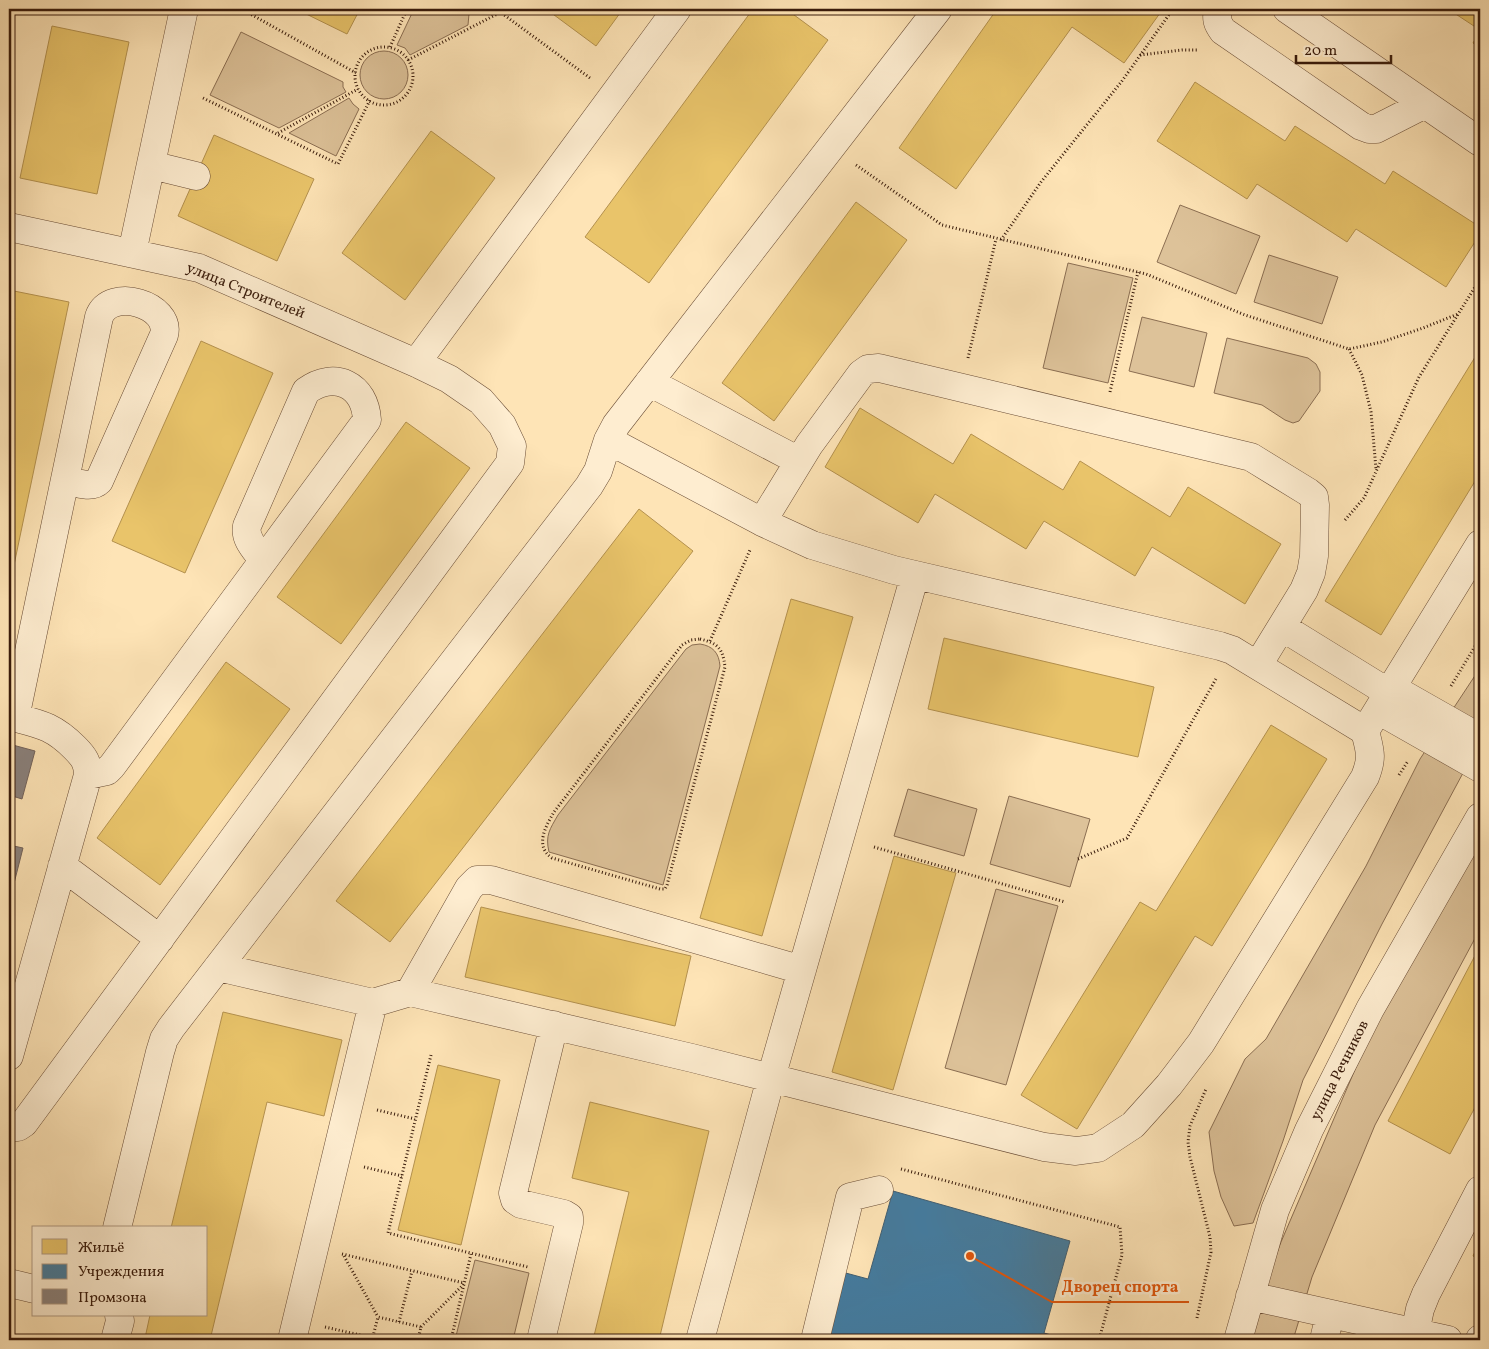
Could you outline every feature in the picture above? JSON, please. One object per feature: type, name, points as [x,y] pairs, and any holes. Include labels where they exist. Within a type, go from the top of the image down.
[{"type":"street","points":[[132,253],[184,9]]},
{"type":"street","points":[[416,363],[677,9]]},
{"type":"street","points":[[118,1226],[160,1052],[164,1039],[171,1028],[589,486],[598,472],[608,440],[616,425],[938,9]]},
{"type":"street","points":[[1218,9],[1217,24],[1223,31],[1361,126],[1376,129],[1425,104]]},
{"type":"street","points":[[1287,9],[1480,142]]},
{"type":"street","points":[[151,165],[196,176]]},
{"type":"street","name":"улица Строителей","points":[[9,227],[199,268],[449,379],[481,401],[502,425],[512,446],[510,463],[160,939],[24,1123],[18,1127],[9,1127]]},
{"type":"street","points":[[9,1056],[88,775],[88,765],[83,756],[56,731],[46,726],[12,717],[101,313],[109,306],[119,302],[142,303],[161,318],[165,330],[164,334],[99,481],[95,485],[90,485],[65,480]]},
{"type":"street","points":[[762,522],[808,445],[861,374],[868,369],[878,368],[1251,457],[1308,492],[1314,497],[1315,505],[1314,556],[1311,573],[1304,590],[1258,665]]},
{"type":"street","points":[[88,775],[107,770],[112,766],[367,420],[366,409],[362,399],[355,390],[346,384],[336,381],[325,381],[306,391],[246,526],[245,533],[248,540],[263,560]]},
{"type":"street","points":[[650,382],[799,461]]},
{"type":"street","points":[[608,440],[762,522],[812,545],[915,575],[1220,646],[1232,650],[1258,665],[1381,705],[1430,725],[1480,738]]},
{"type":"street","points":[[218,967],[374,1003],[410,992],[771,1078],[1044,1147],[1076,1151],[1098,1148],[1133,1125],[1169,1085],[1201,1043],[1365,777],[1371,763],[1370,750],[1381,705],[1480,544]]},
{"type":"street","points":[[700,1340],[771,1078],[915,575]]},
{"type":"street","points":[[1282,626],[1381,705]]},
{"type":"street","points":[[1430,725],[1480,768]]},
{"type":"street","name":"улица Речников","points":[[1238,1340],[1275,1210],[1309,1130],[1370,1009],[1480,817]]},
{"type":"street","points":[[62,866],[160,939]]},
{"type":"street","points":[[410,992],[469,888],[477,880],[491,880],[802,970]]},
{"type":"street","points":[[295,1330],[374,1003]]},
{"type":"street","points":[[541,1340],[570,1223],[569,1217],[564,1214],[520,1204],[515,1200],[513,1193],[554,1025]]},
{"type":"street","points":[[815,1340],[850,1197],[879,1190]]},
{"type":"street","points":[[1415,1333],[1426,1294],[1480,1190]]},
{"type":"street","points":[[9,1282],[32,1288]]},
{"type":"street","points":[[1250,1296],[1448,1340]]},
{"type":"street","points":[[1324,1340],[1330,1314]]},
{"type":"street","points":[[115,1340],[120,1321],[119,1316]]},
{"type":"path","points":[[228,9],[245,11],[356,73]]},
{"type":"path","points":[[389,47],[407,9]]},
{"type":"path","points":[[496,9],[592,80]]},
{"type":"path","points":[[1001,240],[1041,182],[1122,81],[1173,9]]},
{"type":"path","points":[[408,60],[501,12]]},
{"type":"path","points":[[389,47],[402,52],[408,60],[413,75],[411,87],[403,98],[391,104],[379,104],[367,99],[358,89],[355,76],[358,64],[365,53],[377,48],[389,47]]},
{"type":"path","points":[[1140,56],[1182,50],[1206,49]]},
{"type":"path","points":[[277,134],[358,89]]},
{"type":"path","points":[[203,98],[338,164],[370,100]]},
{"type":"path","points":[[831,147],[942,225],[1146,274],[1245,314],[1349,349],[1382,342],[1458,314]]},
{"type":"path","points":[[960,388],[996,239]]},
{"type":"path","points":[[1103,422],[1138,272]]},
{"type":"path","points":[[1345,520],[1364,498],[1418,377],[1480,279]]},
{"type":"path","points":[[1349,349],[1362,375],[1371,412],[1376,469]]},
{"type":"path","points":[[710,641],[762,522]]},
{"type":"path","points":[[1398,778],[1480,638]]},
{"type":"path","points":[[691,640],[710,641],[719,647],[724,656],[725,667],[665,889],[547,855],[542,841],[545,828],[560,805],[682,645],[691,640]]},
{"type":"path","points":[[1078,859],[1126,838],[1232,650]]},
{"type":"path","points":[[874,847],[1065,902]]},
{"type":"path","points":[[431,1055],[388,1233],[557,1274]]},
{"type":"path","points":[[1197,1318],[1211,1252],[1210,1237],[1188,1142],[1190,1126],[1209,1084]]},
{"type":"path","points":[[349,1104],[415,1119]]},
{"type":"path","points":[[336,1160],[402,1176]]},
{"type":"path","points":[[879,1190],[896,1167],[1120,1227],[1122,1255],[1099,1340]]},
{"type":"path","points":[[315,1247],[464,1283]]},
{"type":"path","points":[[295,1330],[373,1339],[378,1317],[343,1254]]},
{"type":"path","points":[[451,1340],[472,1254]]},
{"type":"path","points":[[399,1322],[412,1271]]},
{"type":"path","points":[[418,1340],[421,1327],[464,1283]]},
{"type":"path","points":[[378,1317],[421,1327]]},
{"type":"shaded area","points":[[414,9],[468,9],[468,25],[410,55],[405,48],[397,45]]},
{"type":"shaded area","points":[[241,32],[343,82],[346,92],[279,128],[210,95]]},
{"type":"shaded area","points":[[384,51],[393,53],[401,58],[406,66],[408,75],[406,84],[401,92],[393,97],[384,99],[375,97],[367,92],[362,84],[360,75],[362,66],[367,58],[375,53]]},
{"type":"shaded area","points":[[349,98],[359,109],[336,156],[289,133]]},
{"type":"shaded area","points":[[1180,205],[1260,236],[1236,294],[1157,262]]},
{"type":"shaded area","points":[[1269,255],[1338,277],[1322,324],[1254,302]]},
{"type":"shaded area","points":[[1068,263],[1133,278],[1108,383],[1043,368]]},
{"type":"shaded area","points":[[1142,317],[1207,333],[1194,387],[1129,371]]},
{"type":"shaded area","points":[[1227,338],[1308,358],[1316,364],[1320,372],[1320,391],[1299,421],[1293,423],[1262,405],[1214,393]]},
{"type":"shaded area","points":[[700,644],[712,648],[718,657],[720,666],[663,885],[549,852],[548,837],[558,815],[686,649],[692,645]]},
{"type":"shaded area","points":[[1480,668],[1480,747],[1463,773],[1382,924],[1303,1080],[1253,1223],[1234,1226],[1221,1197],[1214,1171],[1209,1132],[1245,1059],[1266,1039],[1366,866],[1420,759]]},
{"type":"shaded area","points":[[908,789],[977,809],[964,856],[894,836]]},
{"type":"shaded area","points":[[1009,796],[1090,819],[1070,887],[990,864]]},
{"type":"shaded area","points":[[1480,833],[1480,929],[1375,1125],[1312,1277],[1293,1340],[1249,1340],[1257,1307],[1281,1242],[1378,1016]]},
{"type":"shaded area","points":[[996,889],[1058,906],[1006,1085],[945,1068]]},
{"type":"shaded area","points":[[475,1260],[529,1273],[513,1340],[455,1340]]},
{"type":"building: Жильё","points":[[296,9],[360,9],[347,34]]},
{"type":"building: Жильё","points":[[546,9],[623,9],[596,46]]},
{"type":"building: Жильё","points":[[753,9],[786,9],[828,40],[649,283],[585,237]]},
{"type":"building: Жильё","points":[[997,9],[1163,9],[1124,63],[1072,27],[956,189],[899,148]]},
{"type":"building: Жильё","points":[[1448,9],[1480,9],[1480,30]]},
{"type":"building: Жильё","points":[[52,26],[129,42],[97,194],[20,178]]},
{"type":"building: Жильё","points":[[1480,31],[1480,48],[1473,43]]},
{"type":"building: Жильё","points":[[1195,82],[1285,141],[1295,126],[1385,184],[1393,171],[1480,227],[1480,234],[1446,287],[1356,229],[1347,242],[1257,184],[1247,199],[1157,141]]},
{"type":"building: Жильё","points":[[431,131],[495,178],[405,300],[342,253]]},
{"type":"building: Жильё","points":[[214,135],[314,179],[277,261],[178,216]]},
{"type":"building: Жильё","points":[[856,202],[907,240],[774,421],[722,383]]},
{"type":"building: Жильё","points":[[9,290],[69,302],[9,589]]},
{"type":"building: Жильё","points":[[201,341],[273,373],[185,573],[112,541]]},
{"type":"building: Жильё","points":[[1480,349],[1480,473],[1381,635],[1325,601]]},
{"type":"building: Жильё","points":[[860,408],[953,464],[971,434],[1063,490],[1080,461],[1170,517],[1188,487],[1281,544],[1245,604],[1152,547],[1135,576],[1044,521],[1026,549],[935,494],[918,523],[825,467]]},
{"type":"building: Жильё","points":[[406,422],[470,468],[341,644],[277,597]]},
{"type":"building: Жильё","points":[[639,509],[693,551],[390,942],[336,901]]},
{"type":"building: Жильё","points":[[791,599],[853,617],[762,936],[700,918]]},
{"type":"building: Жильё","points":[[944,638],[1154,687],[1138,757],[928,709]]},
{"type":"building: Жильё","points":[[226,662],[290,709],[160,885],[97,838]]},
{"type":"building: Жильё","points":[[1271,725],[1327,759],[1212,946],[1195,936],[1077,1129],[1021,1095],[1140,902],[1156,911]]},
{"type":"building: Жильё","points":[[894,856],[956,873],[893,1090],[832,1072]]},
{"type":"building: Жильё","points":[[481,907],[691,956],[675,1026],[465,977]]},
{"type":"building: Жильё","points":[[1480,946],[1480,1098],[1450,1154],[1388,1121]]},
{"type":"building: Жильё","points":[[223,1012],[342,1040],[324,1116],[267,1102],[210,1340],[155,1340],[145,1338],[150,1316],[208,1316],[208,1226],[171,1226]]},
{"type":"building: Жильё","points":[[438,1065],[500,1080],[461,1245],[398,1230]]},
{"type":"building: Жильё","points":[[590,1102],[709,1131],[659,1340],[593,1340],[629,1192],[572,1178]]},
{"type":"building: Жильё","points":[[1480,1241],[1480,1260],[1473,1256]]},
{"type":"building: Учреждения","points":[[893,1191],[1070,1241],[1044,1333],[1069,1340],[823,1340],[842,1272],[868,1279]]},
{"type":"building: Промзона","points":[[9,744],[35,751],[22,799],[9,795]]},
{"type":"building: Промзона","points":[[9,845],[23,848],[9,903]]},
{"type":"place","name":"Дворец спорта","points":[[970,1256]]}]
